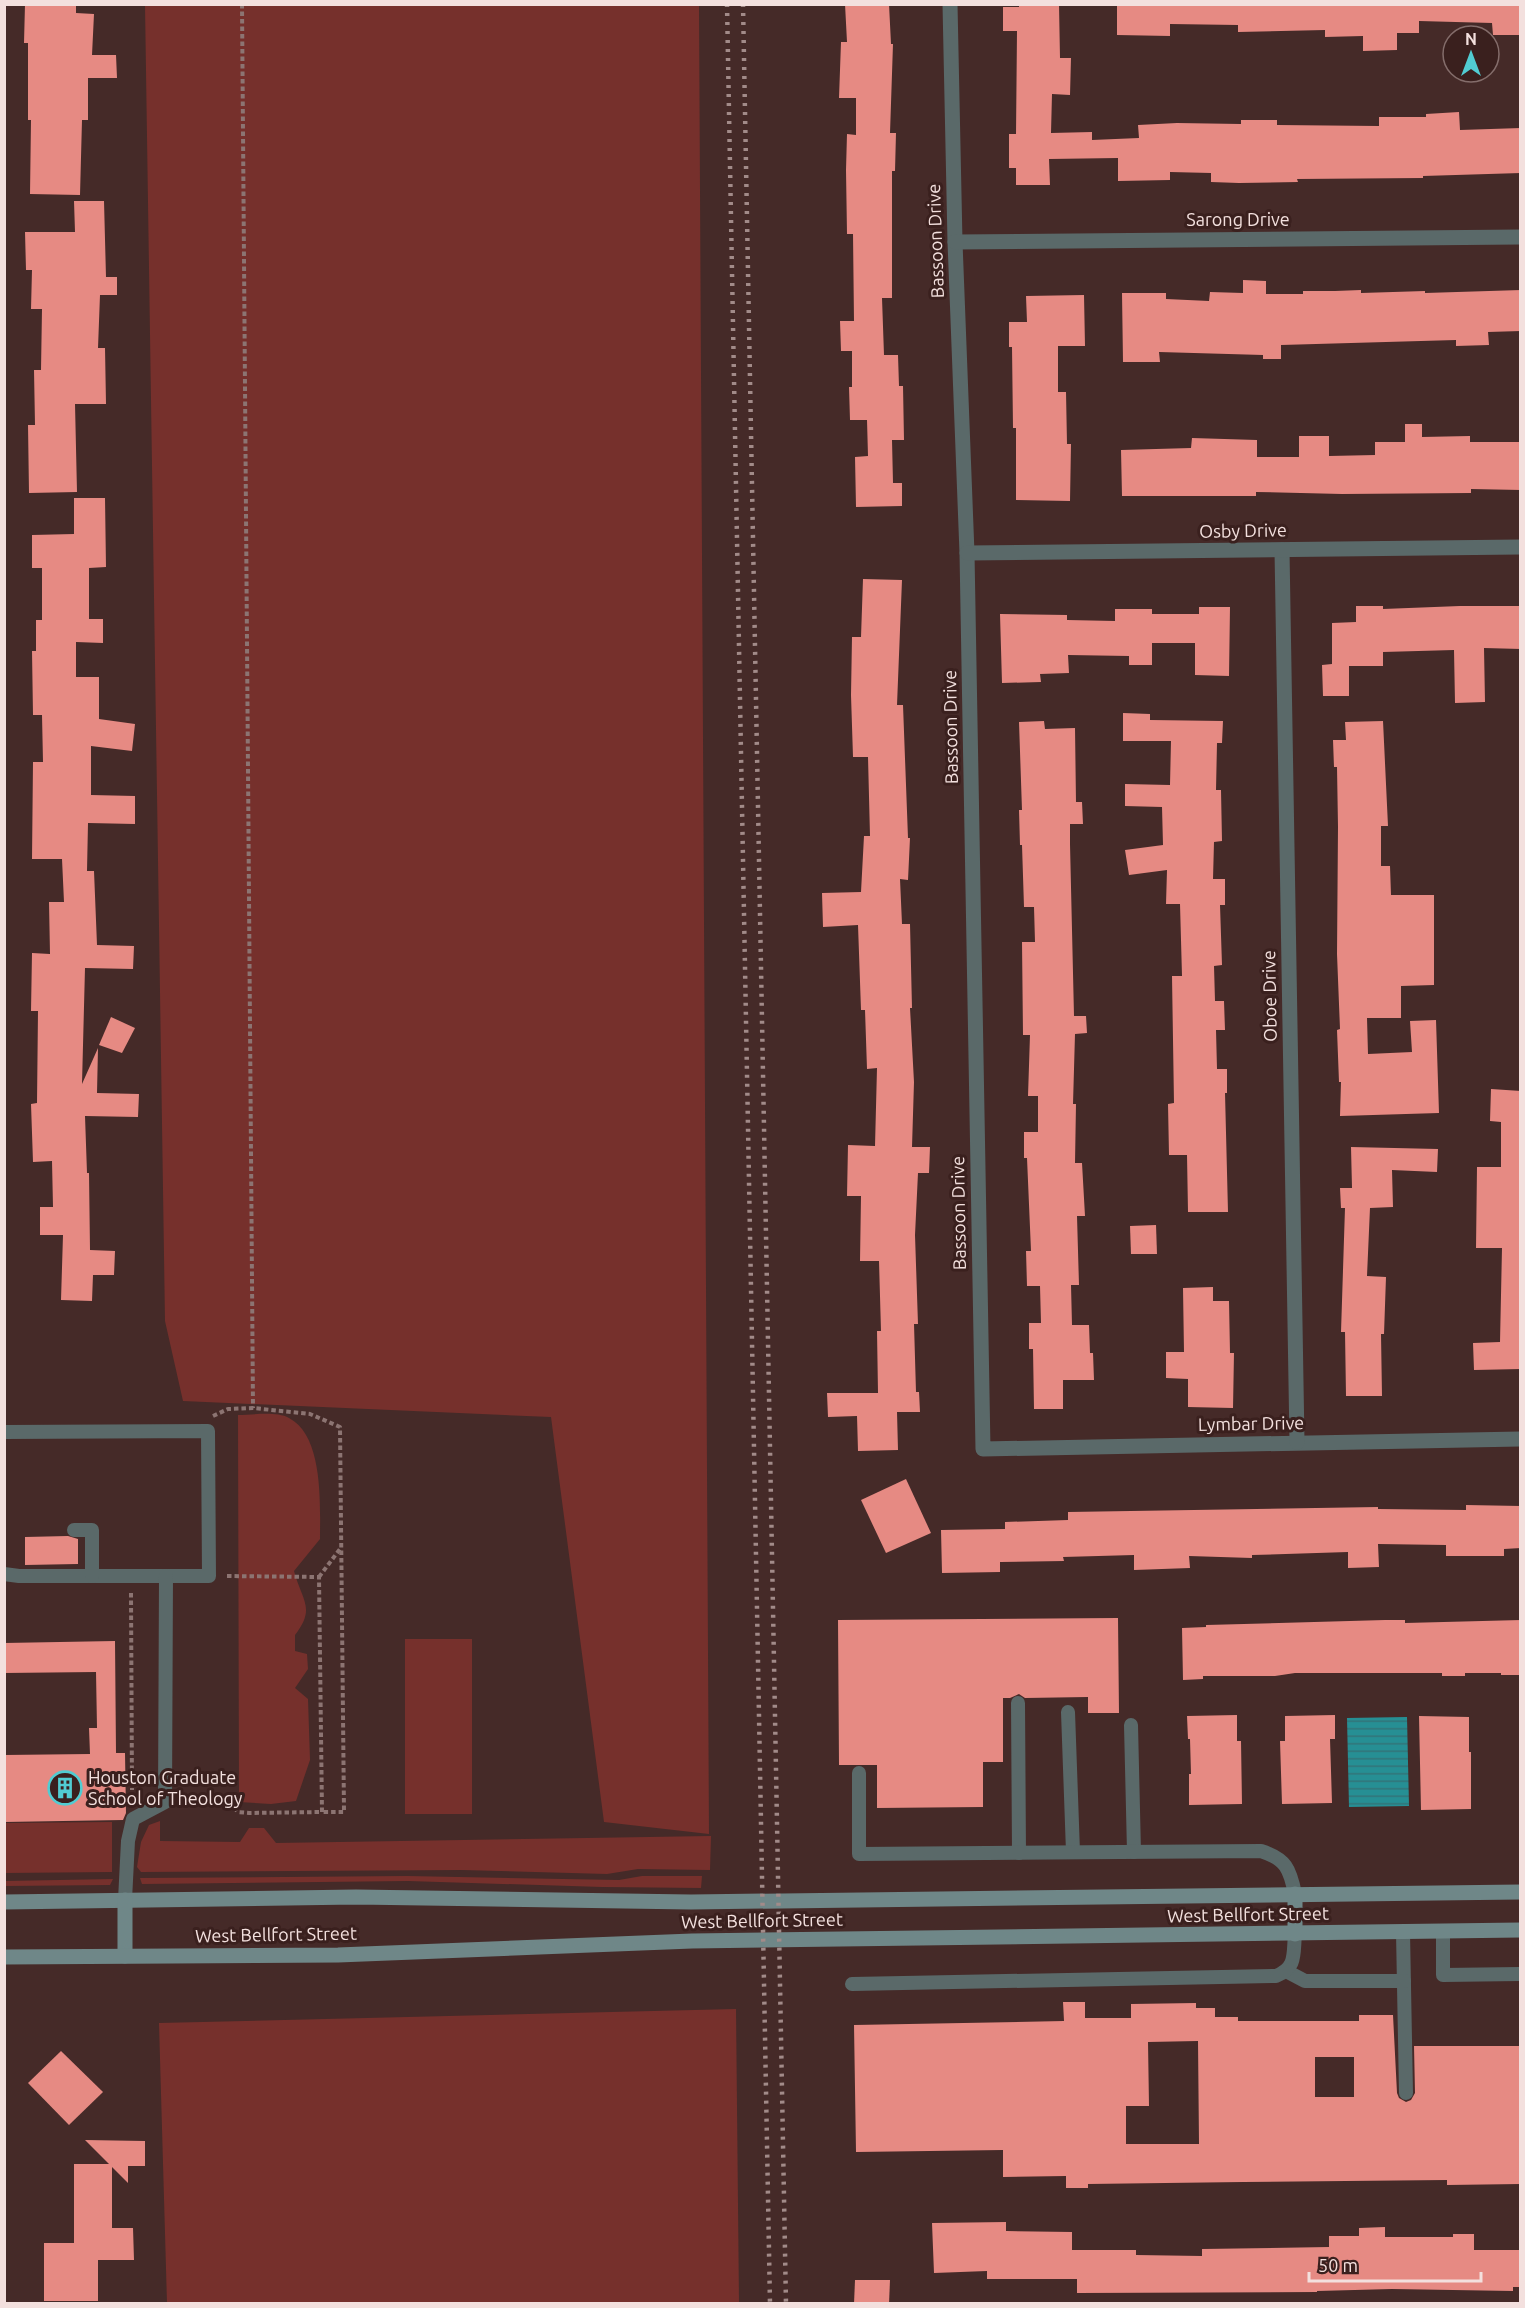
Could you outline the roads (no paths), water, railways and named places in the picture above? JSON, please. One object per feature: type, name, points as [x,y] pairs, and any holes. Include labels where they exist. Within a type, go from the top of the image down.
[{"type":"main road","name":"West Bellfort Street","points":[[4,1902],[356,1897],[691,1902],[1521,1892]]},
{"type":"main road","points":[[1294,1894],[1294,1934]]},
{"type":"main road","points":[[125,1900],[125,1956]]},
{"type":"main road","name":"West Bellfort Street","points":[[4,1957],[338,1955],[692,1941],[1521,1930]]},
{"type":"street","name":"Bassoon Drive","points":[[950,4],[955,242],[967,553],[983,1449]]},
{"type":"street","name":"Sarong Drive","points":[[955,242],[1521,237]]},
{"type":"street","name":"Osby Drive","points":[[967,553],[1521,547]]},
{"type":"street","name":"Oboe Drive","points":[[1282,550],[1297,1442]]},
{"type":"street","name":"Lymbar Drive","points":[[983,1449],[1521,1439]]},
{"type":"lane","points":[[4,1432],[208,1431],[209,1576],[19,1576],[4,1574]]},
{"type":"lane","points":[[74,1530],[92,1530],[92,1576]]},
{"type":"lane","points":[[125,1900],[128,1841],[133,1819],[165,1802],[166,1576]]},
{"type":"lane","points":[[1018,1703],[1019,1853]]},
{"type":"lane","points":[[1068,1712],[1072,1852]]},
{"type":"lane","points":[[1131,1725],[1134,1852]]},
{"type":"lane","points":[[859,1773],[859,1854],[1261,1851],[1278,1857],[1291,1874],[1294,1894]]},
{"type":"lane","points":[[1443,1931],[1443,1975],[1521,1974]]},
{"type":"lane","points":[[1403,1932],[1406,2093]]},
{"type":"lane","points":[[852,1984],[1276,1976],[1288,1971],[1293,1962],[1294,1934]]},
{"type":"lane","points":[[1288,1971],[1305,1981],[1404,1981]]},
{"type":"water","points":[[1407,1717],[1409,1806],[1349,1807],[1347,1718]]},
{"type":"railway","points":[[727,4],[770,2304]]},
{"type":"railway","points":[[743,4],[786,2304]]},
{"type":"place","name":"Houston Graduate School of Theology","points":[[65,1788]]}]
